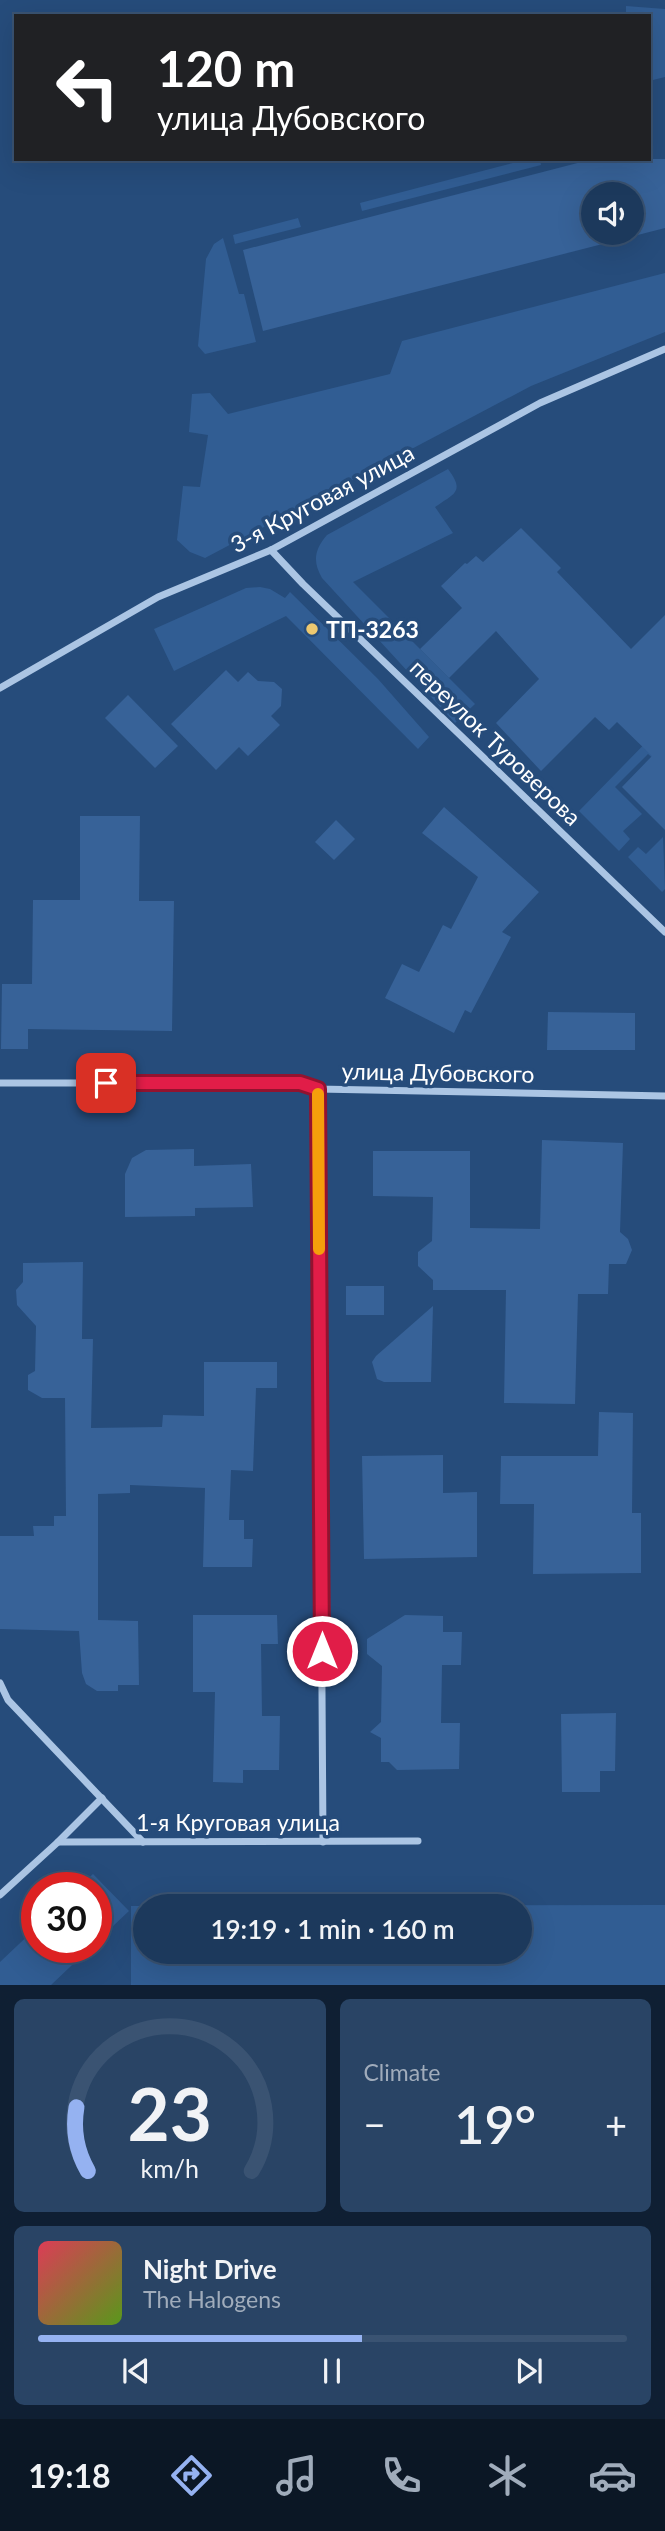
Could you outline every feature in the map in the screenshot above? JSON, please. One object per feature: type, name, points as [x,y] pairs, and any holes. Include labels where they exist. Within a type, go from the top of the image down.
[{"type":"street","name":"3-я Круговая улица","points":[[0,688],[158,597],[271,550],[540,403],[665,349]]},
{"type":"street","name":"переулок Туроверова","points":[[271,550],[303,584],[665,932]]},
{"type":"street","name":"улица Дубовского","points":[[0,1083],[300,1083],[318,1089],[665,1097]]},
{"type":"street","points":[[318,1089],[323,1842]]},
{"type":"street","points":[[0,1683],[8,1700],[143,1842]]},
{"type":"street","points":[[0,1895],[102,1798]]},
{"type":"street","name":"1-я Круговая улица","points":[[58,1842],[418,1841]]},
{"type":"shaded area","points":[[626,6],[665,9],[665,77],[651,80],[651,14],[626,14]]},
{"type":"shaded area","points":[[520,161],[540,161],[541,165],[362,211],[360,203]]},
{"type":"shaded area","points":[[298,218],[301,227],[235,244],[233,235]]},
{"type":"shaded area","points":[[223,238],[239,294],[244,294],[256,342],[205,354],[198,346],[206,259],[214,244]]},
{"type":"shaded area","points":[[665,273],[665,332],[531,386],[205,558],[190,552],[177,540],[183,486],[200,487],[208,435],[189,432],[192,394],[210,393],[228,414],[390,374],[402,341]]},
{"type":"shaded area","points":[[448,469],[457,487],[452,495],[435,507],[453,533],[353,582],[475,704],[455,723],[322,578],[316,561],[320,545],[327,535]]},
{"type":"shaded area","points":[[246,588],[270,589],[285,598],[290,592],[378,679],[429,737],[418,749],[286,616],[174,671],[154,629]]},
{"type":"shaded area","points":[[665,723],[658,763],[648,754],[615,787],[642,814],[623,831],[630,839],[619,851],[579,811]]},
{"type":"shaded area","points":[[663,837],[665,889],[662,892],[628,857],[638,847],[646,854]]},
{"type":"shaded area","points":[[112,1894],[129,1911],[112,1927]]},
{"type":"shaded area","points":[[532,1905],[665,1905],[665,1985],[131,1985],[131,1906],[133,1964],[532,1964]]},
{"type":"shaded area","points":[[21,1942],[21,1963],[74,1963],[51,1985],[0,1985],[0,1962]]},
{"type":"building","points":[[665,159],[665,228],[644,233],[644,182],[581,182],[581,245],[599,245],[263,331],[243,250],[585,161]]},
{"type":"building","points":[[521,528],[561,568],[557,572],[631,649],[665,615],[665,830],[622,787],[652,756],[617,722],[609,730],[595,717],[541,771],[496,723],[539,679],[496,631],[449,678],[420,649],[462,608],[441,586],[476,556],[483,562]]},
{"type":"building","points":[[226,670],[238,682],[248,672],[258,681],[274,682],[282,689],[281,706],[271,716],[280,725],[248,756],[239,747],[216,770],[171,724]]},
{"type":"building","points":[[128,695],[178,746],[155,768],[105,718]]},
{"type":"building","points":[[444,807],[539,892],[502,932],[511,937],[471,1013],[465,1010],[454,1033],[385,998],[402,964],[419,972],[443,925],[451,929],[478,877],[422,833]]},
{"type":"building","points":[[80,816],[140,816],[139,901],[174,901],[172,1031],[28,1029],[28,1049],[1,1049],[2,984],[32,984],[33,900],[80,900]]},
{"type":"building","points":[[336,820],[355,839],[334,860],[315,842]]},
{"type":"building","points":[[548,1012],[635,1013],[635,1050],[547,1050]]},
{"type":"building","points":[[542,1140],[623,1143],[620,1232],[628,1239],[632,1250],[626,1264],[609,1264],[608,1294],[578,1294],[575,1404],[504,1403],[506,1290],[433,1290],[433,1280],[418,1266],[418,1252],[432,1241],[433,1197],[373,1196],[373,1151],[470,1151],[470,1228],[540,1229]]},
{"type":"building","points":[[194,1149],[194,1166],[251,1164],[253,1207],[195,1208],[195,1216],[125,1217],[125,1174],[132,1158],[146,1150]]},
{"type":"building","points":[[83,1262],[82,1339],[93,1339],[91,1428],[162,1427],[163,1415],[204,1416],[204,1362],[277,1362],[277,1388],[256,1388],[253,1471],[231,1470],[229,1520],[244,1520],[244,1539],[253,1539],[252,1567],[203,1567],[205,1488],[130,1485],[130,1493],[98,1494],[98,1620],[138,1621],[139,1685],[118,1685],[118,1691],[97,1691],[86,1684],[82,1673],[79,1631],[0,1629],[0,1536],[34,1536],[33,1526],[54,1526],[54,1516],[66,1516],[65,1398],[42,1398],[28,1390],[28,1375],[35,1371],[36,1326],[17,1305],[16,1290],[23,1282],[23,1263]]},
{"type":"building","points":[[346,1286],[384,1286],[384,1315],[346,1315]]},
{"type":"building","points":[[433,1306],[431,1382],[384,1382],[377,1379],[372,1362],[376,1356]]},
{"type":"building","points":[[599,1412],[633,1413],[632,1513],[641,1513],[641,1573],[533,1574],[534,1504],[500,1504],[501,1456],[598,1456]]},
{"type":"building","points":[[443,1455],[443,1493],[477,1492],[477,1557],[364,1559],[362,1456]]},
{"type":"building","points":[[193,1615],[277,1615],[278,1644],[261,1644],[262,1716],[280,1716],[279,1770],[243,1770],[243,1783],[213,1782],[215,1692],[193,1692]]},
{"type":"building","points":[[405,1615],[443,1616],[443,1632],[462,1632],[461,1665],[442,1665],[441,1723],[460,1723],[459,1769],[397,1770],[389,1762],[381,1762],[381,1738],[370,1732],[381,1722],[382,1666],[367,1654],[367,1639]]},
{"type":"building","points":[[616,1713],[615,1771],[600,1771],[600,1792],[562,1792],[561,1714]]},
{"type":"slow traffic","points":[[318,1094],[319,1249]]},
{"type":"place","name":"ТП-3263","points":[[312,629]]},
{"type":"route","points":[[106,1083],[300,1083],[318,1089],[322,1651]]}]
